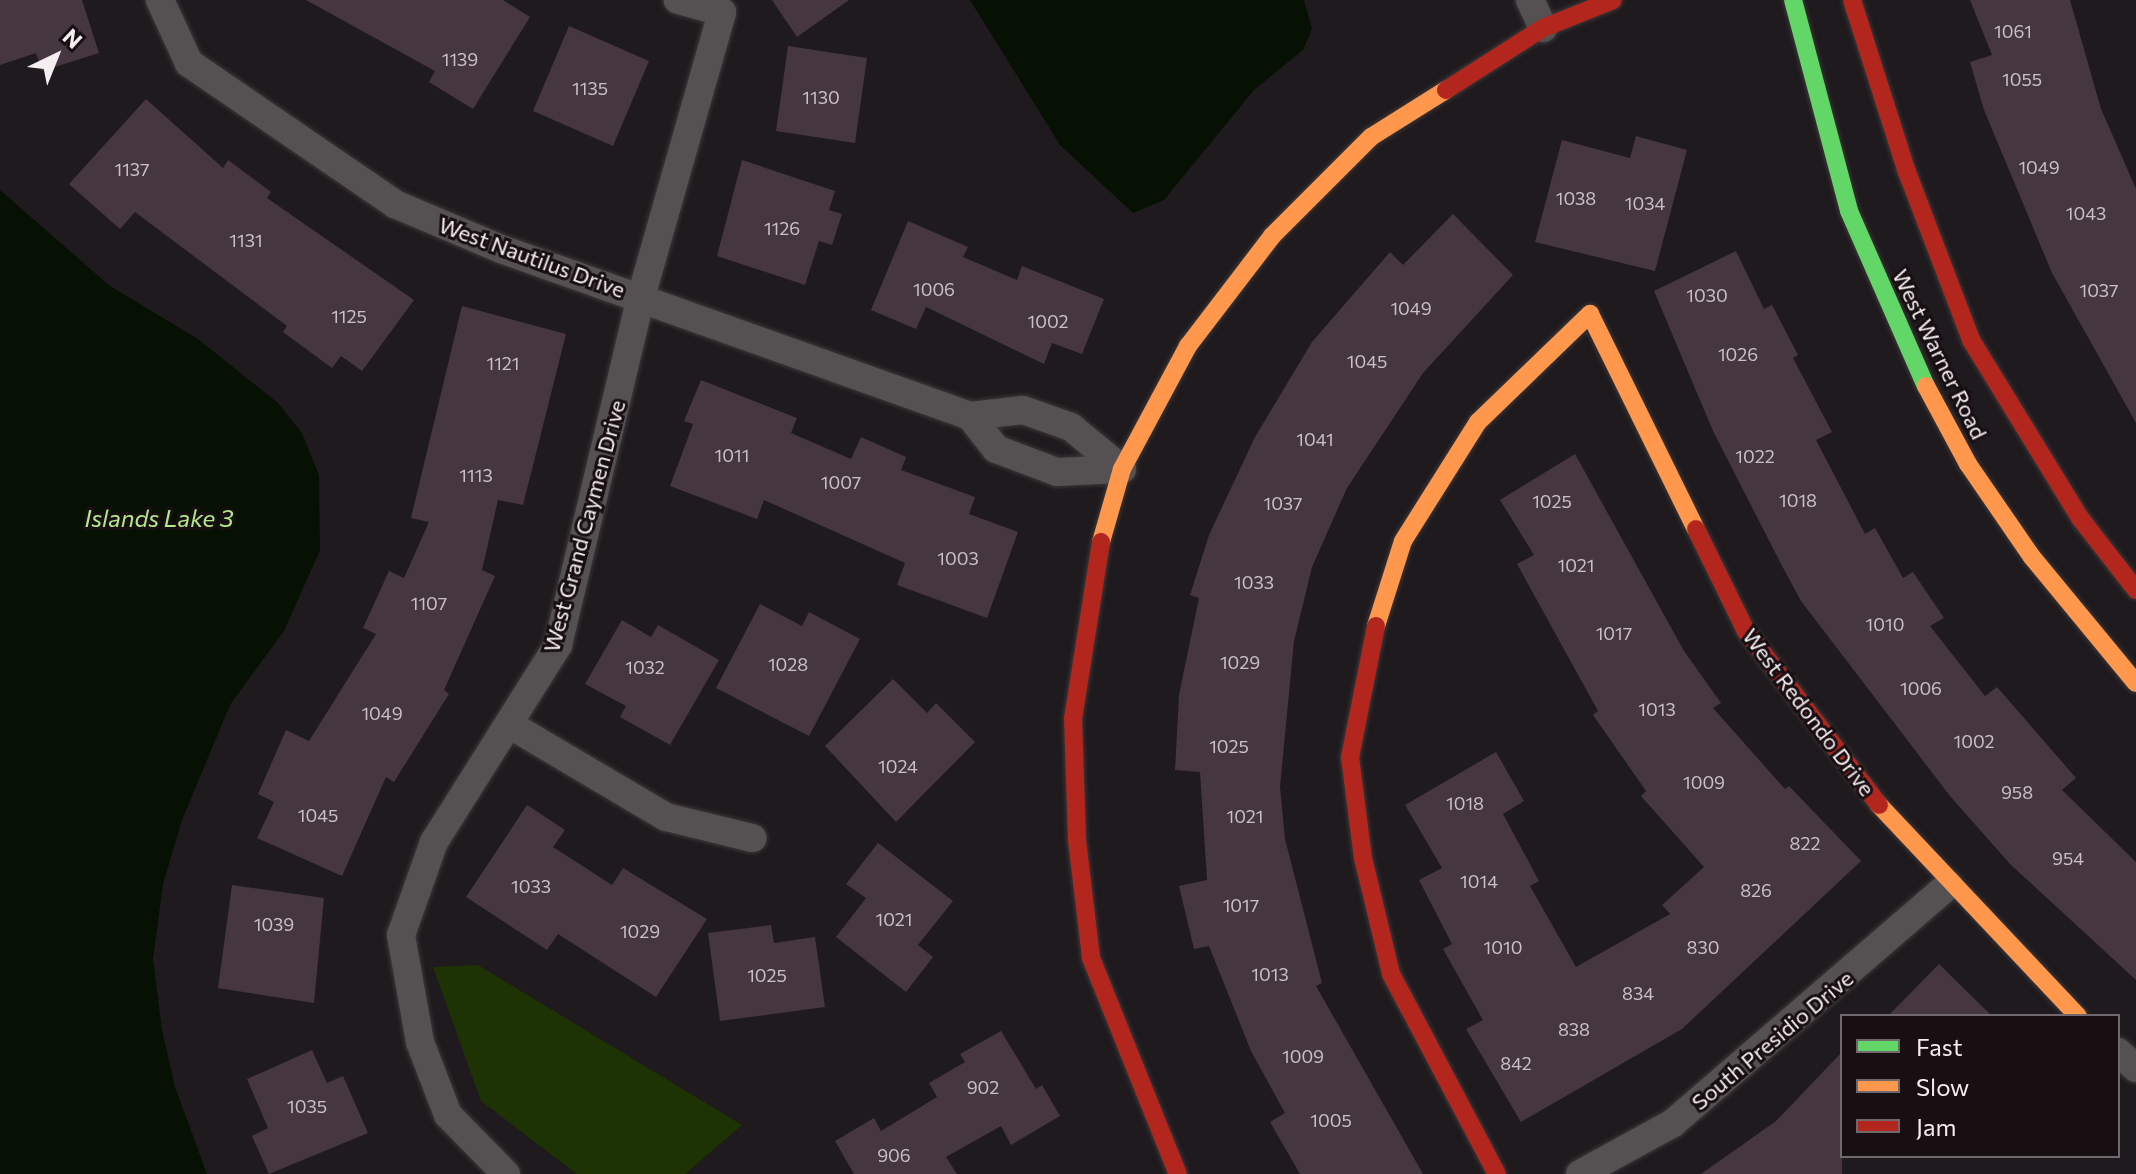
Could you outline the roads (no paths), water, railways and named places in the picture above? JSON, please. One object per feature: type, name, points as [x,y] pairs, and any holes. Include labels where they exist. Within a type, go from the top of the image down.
[{"type":"street","name":"West Nautilus Drive","points":[[160,0],[189,63],[395,204],[501,249],[970,416],[1023,410],[1071,427],[1122,469]]},
{"type":"street","name":"West Grand Caymen Drive","points":[[506,1174],[448,1115],[420,1042],[401,935],[434,842],[512,726],[558,645],[641,297],[722,12],[678,0]]},
{"type":"street","points":[[1530,0],[1543,28]]},
{"type":"street","points":[[1178,1174],[1091,958],[1077,840],[1073,718],[1104,520],[1122,469],[1188,346],[1272,236],[1371,137],[1543,28],[1613,0]]},
{"type":"street","name":"West Warner Road","points":[[1793,0],[1849,211],[1915,366],[1968,464],[2032,557],[2136,683]]},
{"type":"street","name":"West Warner Road","points":[[1852,0],[1907,172],[1971,340],[2080,518],[2136,590]]},
{"type":"street","name":"West Redondo Drive","points":[[1497,1174],[1435,1067],[1391,974],[1363,858],[1350,757],[1365,659],[1403,541],[1478,422],[1590,314],[1746,631],[1837,757],[1949,885],[2076,1014]]},
{"type":"street","points":[[970,416],[996,449],[1057,472],[1122,469]]},
{"type":"street","points":[[512,726],[666,817],[752,838]]},
{"type":"street","name":"South Presidio Drive","points":[[1580,1174],[1673,1123],[1949,885]]},
{"type":"street","points":[[2120,1054],[2136,1068]]},
{"type":"water","points":[[970,0],[1304,0],[1312,29],[1303,50],[1254,90],[1164,200],[1133,213],[1060,145]]},
{"type":"water","name":"Islands Lake 3","points":[[0,190],[110,286],[198,339],[278,403],[302,433],[319,475],[320,550],[284,631],[230,705],[182,820],[163,884],[153,959],[162,1030],[175,1087],[207,1174],[0,1174]]}]
